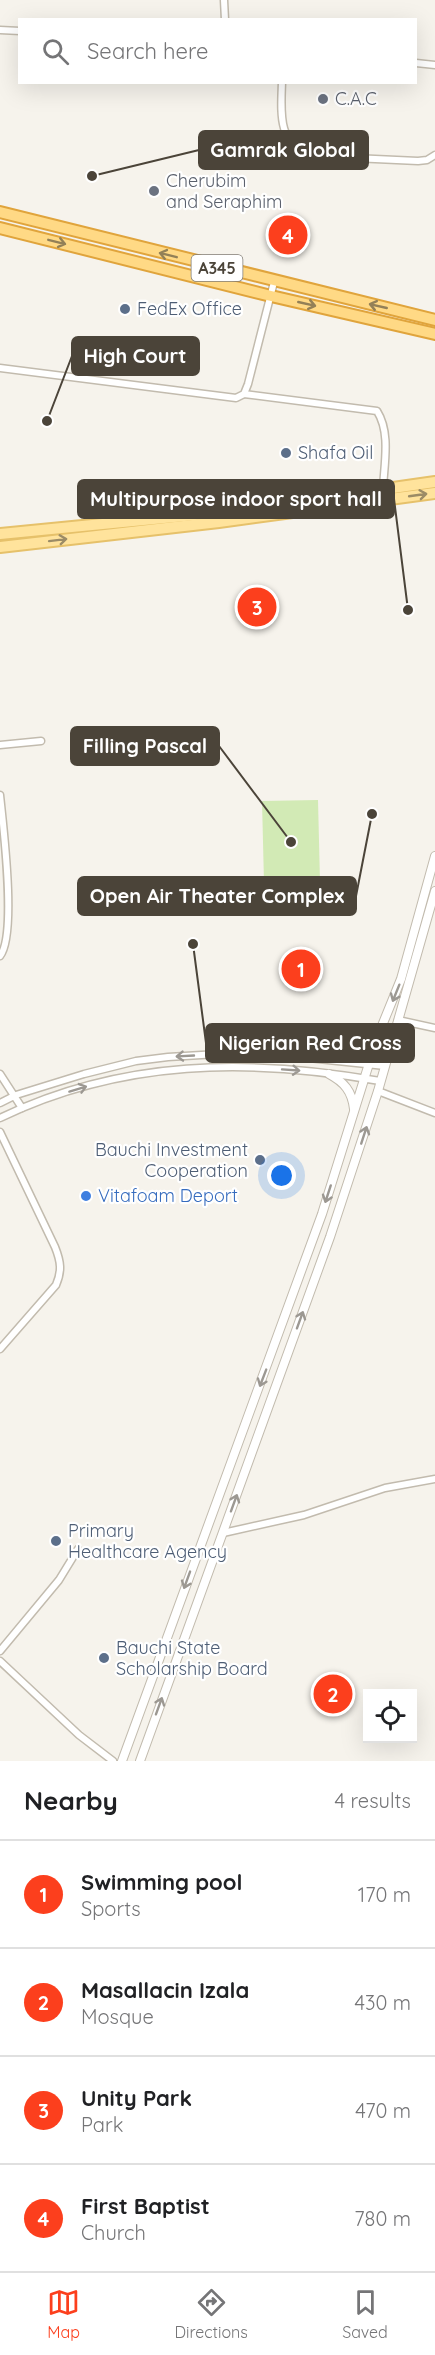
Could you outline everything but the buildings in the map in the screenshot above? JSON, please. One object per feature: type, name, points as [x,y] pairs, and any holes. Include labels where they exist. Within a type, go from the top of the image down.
[{"type":"highway","name":"A345","points":[[0,212],[189,261],[435,320]]},
{"type":"highway","name":"A345","points":[[0,228],[270,296],[435,334]]},
{"type":"highway","points":[[116,257],[120,243]]},
{"type":"highway","points":[[185,274],[189,261]]},
{"type":"main road","points":[[0,534],[225,512],[435,482]]},
{"type":"main road","points":[[0,547],[219,522],[435,493]]},
{"type":"street","points":[[224,0],[225,18]]},
{"type":"street","points":[[0,30],[18,31]]},
{"type":"street","points":[[417,63],[435,65]]},
{"type":"street","points":[[282,84],[280,117],[288,137],[301,153],[311,156],[418,161],[427,160],[435,155]]},
{"type":"street","points":[[244,394],[274,282]]},
{"type":"street","points":[[0,368],[225,398],[236,398],[244,394],[377,411],[382,419],[386,440],[383,489]]},
{"type":"street","points":[[0,745],[41,741]]},
{"type":"street","points":[[0,795],[8,878],[7,939],[0,956]]},
{"type":"street","points":[[140,1761],[330,1237],[378,1091],[398,1020],[435,856]]},
{"type":"street","points":[[0,877],[8,878]]},
{"type":"street","points":[[122,1761],[322,1214],[377,1038],[435,891]]},
{"type":"street","points":[[398,1020],[435,1028]]},
{"type":"street","points":[[339,1060],[362,1053],[377,1038]]},
{"type":"street","points":[[0,1103],[16,1095],[84,1074],[136,1061],[168,1057],[218,1054],[339,1060],[385,1066]]},
{"type":"street","points":[[0,1118],[86,1086],[180,1068],[218,1066],[329,1074],[380,1081]]},
{"type":"street","points":[[0,1074],[16,1095],[22,1108]]},
{"type":"street","points":[[329,1074],[347,1087],[353,1100],[354,1112]]},
{"type":"street","points":[[378,1091],[435,1113]]},
{"type":"street","points":[[0,1132],[56,1248],[61,1274],[56,1285],[0,1349]]},
{"type":"street","points":[[223,1533],[304,1515],[385,1488],[435,1479]]},
{"type":"street","points":[[0,1651],[59,1580],[78,1549]]},
{"type":"street","points":[[0,1661],[79,1735],[113,1761]]},
{"type":"green space","points":[[318,800],[320,882],[264,883],[262,801]]},
{"type":"place","name":"C.A.C","points":[[323,99]]},
{"type":"place","name":"Gamrak Global","points":[[92,176]]},
{"type":"place","name":"Cherubim and Seraphim","points":[[154,191]]},
{"type":"place","name":"First Baptist","points":[[288,235]]},
{"type":"place","name":"FedEx Office","points":[[125,309]]},
{"type":"place","name":"High Court","points":[[47,421]]},
{"type":"place","name":"Shafa Oil","points":[[286,453]]},
{"type":"place","name":"Unity Park","points":[[257,607]]},
{"type":"place","name":"Multipurpose indoor sport hall","points":[[408,610]]},
{"type":"place","name":"Open Air Theater Complex","points":[[372,814]]},
{"type":"place","name":"Filling Pascal","points":[[291,842]]},
{"type":"place","name":"Nigerian Red Cross","points":[[193,944]]},
{"type":"place","name":"Swimming pool","points":[[301,969]]},
{"type":"place","name":"Bauchi Investment Cooperation","points":[[260,1160]]},
{"type":"place","name":"Vitafoam Deport","points":[[86,1196]]},
{"type":"place","name":"Primary Healthcare Agency","points":[[56,1541]]},
{"type":"place","name":"Bauchi State Scholarship Board","points":[[104,1658]]},
{"type":"place","name":"Masallacin Izala","points":[[333,1694]]}]
